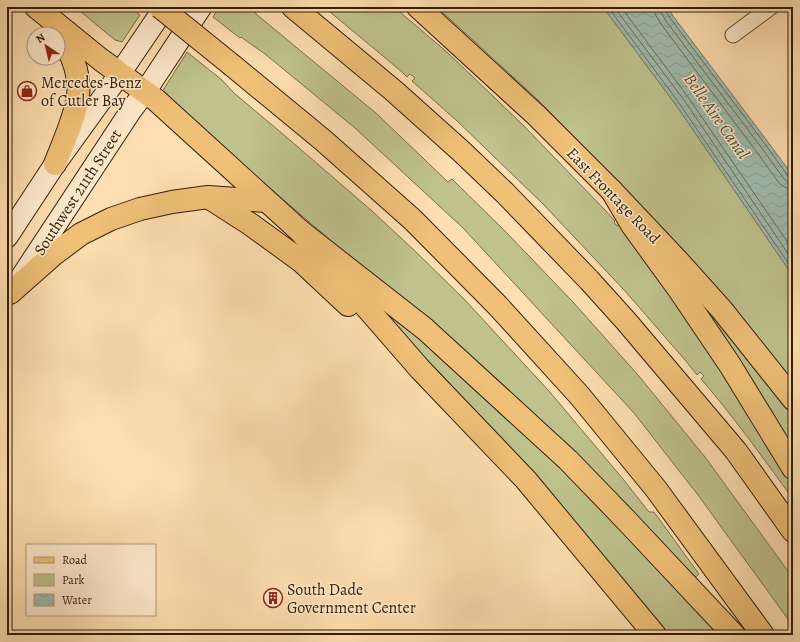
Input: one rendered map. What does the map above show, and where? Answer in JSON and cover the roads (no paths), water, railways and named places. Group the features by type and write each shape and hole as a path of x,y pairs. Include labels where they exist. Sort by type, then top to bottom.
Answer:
{"main road":[{"path":"160,7 324,141 413,220 498,306 579,395 656,489 763,635"},
{"name":"Southwest 211th Street","path":"7,236 55,164 165,7"},
{"name":"Southwest 211th Street","path":"9,296 201,7"},
{"path":"293,7 394,91 461,151 505,193 584,275 626,321 736,451 793,531"},
{"name":"East Frontage Road","path":"418,7 536,115 612,191 722,310 793,399"},
{"path":"40,10 100,59 156,100 300,231 424,329 568,460 734,635"},
{"path":"40,10 51,26"},
{"path":"55,164 75,109 78,94 75,64 66,46"},
{"path":"612,191 632,225 680,291 730,365 793,468"},
{"path":"9,296 53,255 80,234 111,219 140,209 172,202 208,197 266,201"},
{"path":"208,197 250,224 301,261 373,328 420,369"},
{"path":"300,231 420,369 526,480 656,635"}],"street":[{"path":"733,34 771,7"}],"water":[{"name":"Belle Aire Canal","path":"603,7 668,7 673,16 793,176 793,276 676,105"}],"place":[{"name":"Mercedes-Benz of Cutler Bay","path":"27,91"},
{"name":"South Dade Government Center","path":"273,598"}]}
